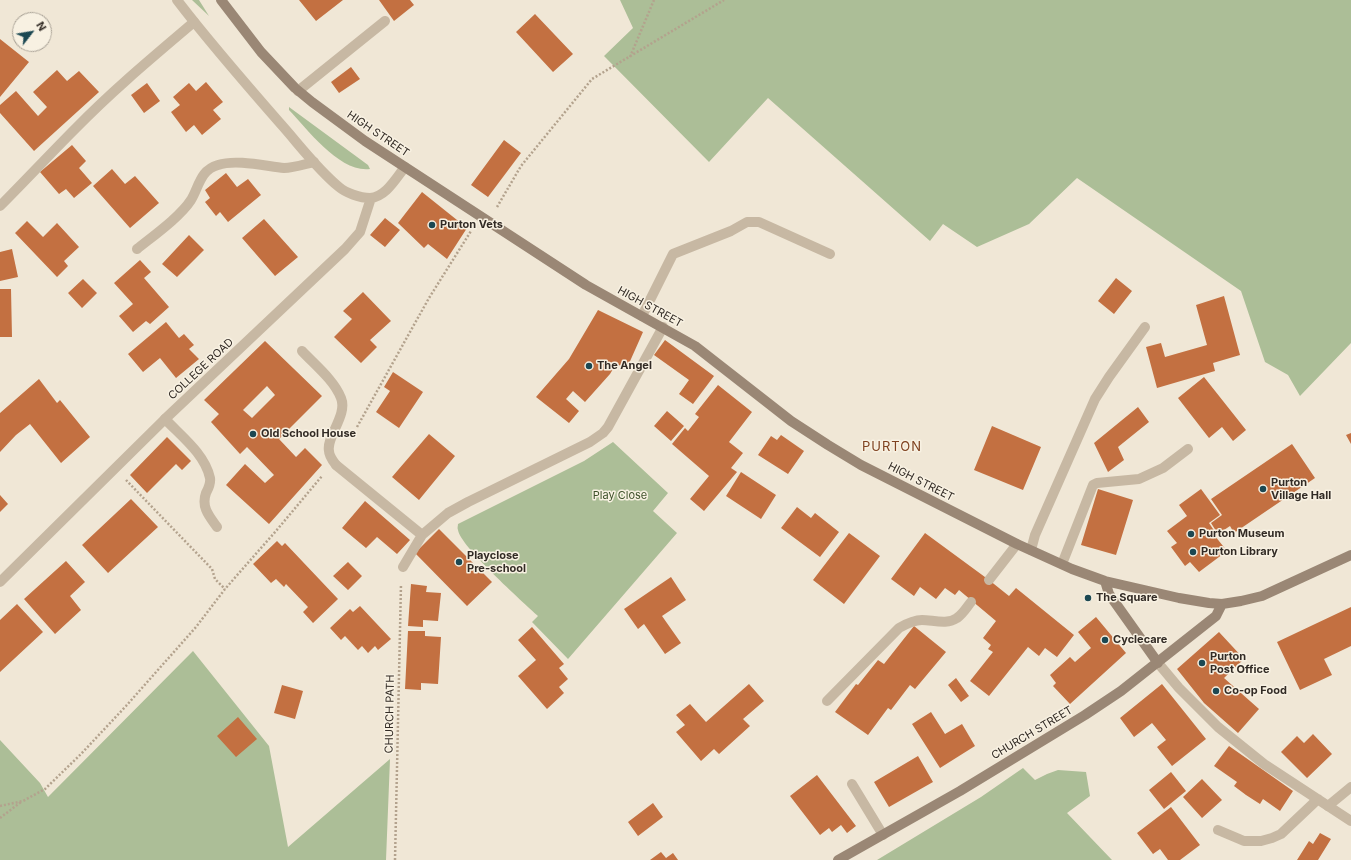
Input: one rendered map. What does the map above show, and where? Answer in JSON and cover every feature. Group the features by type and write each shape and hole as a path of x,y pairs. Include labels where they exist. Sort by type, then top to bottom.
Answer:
{"street":[{"path":"177,0 194,22 314,162 340,188 356,195 371,198 384,193 405,167"},
{"name":"HIGH STREET","path":"221,0 261,52 298,91 342,124 586,285 695,346 791,421 828,445 862,465 1017,544 1105,581 1179,598 1222,604 1241,602 1262,596 1351,555"},
{"path":"298,91 385,21"},
{"path":"0,206 43,164 77,127 126,81 194,22"},
{"path":"137,249 182,211 191,199 204,173 218,164 253,164 286,168 314,162"},
{"name":"COLLEGE ROAD","path":"0,582 165,419 345,249 360,232 371,198"},
{"path":"642,316 673,254 731,231 747,222 759,222 830,254"},
{"path":"403,567 422,535 448,513 590,442 603,433 618,410 663,327"},
{"path":"1030,550 1035,535 1095,399 1145,327"},
{"path":"302,351 331,382 342,400 342,412 328,451 336,465 422,535"},
{"path":"165,419 190,445 207,469 210,480 204,502 205,510 217,527"},
{"path":"1062,564 1093,485 1103,482 1139,479 1163,468 1188,449"},
{"path":"989,580 1017,544"},
{"path":"1105,581 1109,594 1158,663 1179,688 1218,727 1264,764 1351,821"},
{"path":"827,701 899,628 921,620 949,621 956,618 972,602"},
{"name":"CHURCH STREET","path":"838,860 960,791 1085,715 1121,691 1216,616 1222,604"},
{"path":"852,784 883,835"},
{"path":"1328,806 1351,787"},
{"path":"1218,830 1244,841 1261,841 1272,838 1281,834 1318,799"}],"path":[{"path":"630,58 654,0"},
{"path":"490,221 521,166 592,79 613,66 630,58 724,0"},
{"path":"355,431 429,298 464,243"},
{"path":"0,818 23,801 45,789 86,749 196,627 225,589 326,471 336,465"},
{"path":"115,468 212,569 215,579 225,589"},
{"name":"CHURCH PATH","path":"395,860 401,586 403,567"},
{"path":"0,806 23,801"}],"green space":[{"path":"192,0 199,0 209,16"},
{"path":"620,0 1351,0 1351,343 1300,396 1288,375 1265,362 1241,291 1077,178 1029,224 977,247 943,224 930,241 768,98 709,162 604,56 633,28"},
{"path":"289,107 368,165 370,169 359,168 347,164 336,157 315,139 289,110"},
{"name":"Play Close","path":"613,442 668,493 653,511 677,533 568,659 532,622 538,616 493,574 469,548 461,538 458,524 584,461"},
{"path":"193,651 269,746 288,847 390,759 386,860 0,860 0,740 40,783 48,797"},
{"path":"1023,768 1035,780 1058,770 1086,772 1090,796 1067,813 1112,860 877,860 981,797"}],"building":[{"path":"299,0 343,0 316,21"},
{"path":"379,0 410,0 414,5 394,21"},
{"path":"535,14 573,54 553,72 516,32"},
{"path":"0,39 12,49 12,52 16,52 29,62 0,97"},
{"path":"351,67 360,79 339,93 331,82"},
{"path":"57,70 67,81 79,71 99,92 34,151 0,113 0,105 16,91 38,116 47,107 33,92"},
{"path":"206,82 223,102 213,110 221,119 202,135 194,125 186,132 171,112 180,105 173,97 189,83 196,91"},
{"path":"147,83 160,101 144,113 131,95"},
{"path":"504,140 521,153 488,197 471,185"},
{"path":"72,145 86,161 79,168 92,183 74,198 66,189 59,194 40,172"},
{"path":"112,169 125,184 135,176 159,203 130,228 93,186"},
{"path":"226,173 237,187 248,179 261,195 228,222 220,212 216,216 205,202 210,198 205,190"},
{"name":"Purton Vets","path":"422,192 467,228 447,259 428,244 424,248 398,223"},
{"path":"385,218 400,230 385,247 370,235"},
{"path":"264,219 298,257 275,276 242,238"},
{"path":"27,221 43,237 57,223 79,247 64,261 68,266 57,277 15,233"},
{"path":"189,235 204,250 177,277 162,264"},
{"path":"12,249 18,277 0,281 0,252"},
{"path":"140,260 151,272 144,278 169,307 150,324 146,321 133,332 119,316 133,304 114,283"},
{"path":"1116,278 1132,291 1114,314 1098,301"},
{"path":"83,279 97,293 82,308 68,293"},
{"path":"0,289 11,289 12,337 0,337"},
{"path":"363,292 391,321 370,340 377,347 361,363 334,337 352,319 343,311"},
{"path":"1224,296 1240,355 1213,363 1215,371 1157,388 1146,347 1161,343 1165,357 1207,345 1196,305"},
{"name":"The Angel","path":"598,310 643,332 627,368 616,364 610,374 585,402 573,391 566,399 579,411 569,423 536,397 569,359"},
{"path":"166,322 179,338 184,334 194,345 189,349 199,359 176,378 160,358 143,372 128,354"},
{"path":"665,340 714,376 693,404 679,394 689,380 654,355"},
{"name":"Old School House","path":"265,341 322,396 279,439 296,457 305,448 322,465 269,524 226,485 245,464 265,483 274,475 247,447 240,454 211,422 219,414 204,400","holes":["267,386 275,395 252,418 243,410"]},
{"path":"393,372 423,392 399,428 376,412 390,391 384,387"},
{"path":"1204,377 1246,430 1233,441 1222,427 1209,438 1178,398"},
{"path":"39,379 57,403 60,400 90,437 61,463 30,424 16,435 0,452 0,413"},
{"path":"718,385 752,412 729,442 743,453 731,468 737,472 704,511 690,499 709,476 672,444 685,428 688,431 699,417 695,414"},
{"path":"1138,407 1149,422 1118,447 1124,460 1108,472 1094,443"},
{"path":"667,411 684,426 671,441 654,426"},
{"path":"992,426 1041,447 1023,490 974,470"},
{"path":"1351,433 1351,444 1346,435"},
{"path":"429,434 455,456 419,500 392,477"},
{"path":"781,435 804,451 788,474 758,455 771,436 777,440"},
{"path":"167,437 191,461 182,470 176,464 147,493 130,475"},
{"name":"Purton Village Hall","path":"1292,444 1315,478 1234,533 1230,526 1218,534 1211,523 1222,515 1211,499"},
{"path":"741,472 776,495 761,519 726,496"},
{"path":"1098,489 1133,500 1116,555 1081,545"},
{"path":"1201,489 1220,515 1209,523 1217,535 1215,536 1227,551 1199,572 1190,562 1185,566 1171,547 1177,543 1167,531 1187,516 1179,505"},
{"path":"0,495 8,504 0,512"},
{"path":"131,499 158,527 108,573 82,545"},
{"path":"365,501 410,540 397,554 377,537 366,548 342,528"},
{"path":"797,507 811,518 815,513 839,532 820,557 781,528"},
{"path":"439,529 492,582 467,606 415,553"},
{"path":"849,533 880,556 844,604 813,580"},
{"path":"925,533 1009,596 1016,588 1074,635 1057,657 1045,648 1039,656 1028,647 989,696 970,681 993,652 988,649 991,645 983,638 996,621 959,590 955,595 945,588 936,599 920,587 914,596 891,579"},
{"path":"277,541 282,546 285,543 338,599 313,623 303,612 308,607 286,584 284,587 276,579 271,583 253,564"},
{"path":"66,561 85,582 70,596 81,610 55,634 24,599"},
{"path":"348,562 362,576 348,590 333,576"},
{"path":"671,577 686,600 662,616 681,643 665,654 644,624 638,629 624,609"},
{"path":"411,584 427,586 426,592 441,593 438,621 423,620 423,627 408,626"},
{"path":"17,604 43,632 0,672 0,620"},
{"path":"360,606 391,639 378,650 375,646 368,653 362,646 358,650 345,636 341,640 330,628 350,609 353,612"},
{"path":"1351,607 1351,646 1324,659 1332,675 1300,690 1277,642"},
{"path":"1096,617 1126,653 1070,704 1053,686 1056,683 1050,675 1070,657 1075,662 1091,648 1078,632"},
{"path":"914,626 946,652 915,689 910,685 891,710 888,708 868,735 835,712 856,684 858,685 878,660 884,664"},
{"path":"532,627 564,664 559,668 568,679 559,687 564,693 547,709 518,676 536,660 518,640"},
{"path":"408,631 425,631 425,636 441,637 438,684 421,683 421,690 405,689"},
{"name":"Co-op Food","path":"1219,632 1244,659 1224,678 1259,709 1238,733 1204,703 1177,669"},
{"path":"956,678 969,696 961,702 948,685"},
{"path":"749,684 764,701 743,719 750,726 719,754 714,749 701,761 676,732 685,725 676,715 690,704 706,722"},
{"path":"1162,684 1206,739 1172,766 1157,747 1166,740 1152,723 1134,737 1120,718"},
{"path":"282,685 303,691 295,719 274,713"},
{"path":"931,712 945,734 962,724 975,746 940,768 912,724"},
{"path":"238,717 257,739 236,757 217,736"},
{"path":"1313,734 1332,754 1307,778 1281,752 1297,736 1304,743"},
{"path":"1229,746 1293,791 1280,811 1263,799 1260,804 1246,795 1234,786 1237,782 1214,766"},
{"path":"918,756 933,782 889,807 874,782"},
{"path":"1171,772 1186,791 1164,809 1149,790"},
{"path":"817,775 856,826 847,833 841,825 832,832 829,828 820,835 790,796"},
{"path":"1202,779 1222,800 1202,818 1183,797"},
{"path":"653,803 663,817 638,836 628,822"},
{"path":"1171,807 1200,845 1180,860 1168,860 1160,849 1153,854 1137,833"},
{"path":"1320,833 1331,839 1318,860 1297,860 1309,841 1313,844"},
{"path":"661,852 666,858 673,853 678,860 650,860"}],"place":[{"name":"Purton Vets","path":"432,225"},
{"name":"The Angel","path":"589,366"},
{"name":"Old School House","path":"253,434"},
{"name":"Purton Village Hall","path":"1263,489"},
{"name":"Purton Museum","path":"1191,534"},
{"name":"Purton Library","path":"1193,552"},
{"name":"Playclose Pre-school","path":"459,562"},
{"name":"The Square","path":"1088,598"},
{"name":"Cyclecare","path":"1105,640"},
{"name":"Purton Post Office","path":"1202,663"},
{"name":"Co-op Food","path":"1216,691"}],"district":[{"name":"PURTON","path":"892,447"}]}
